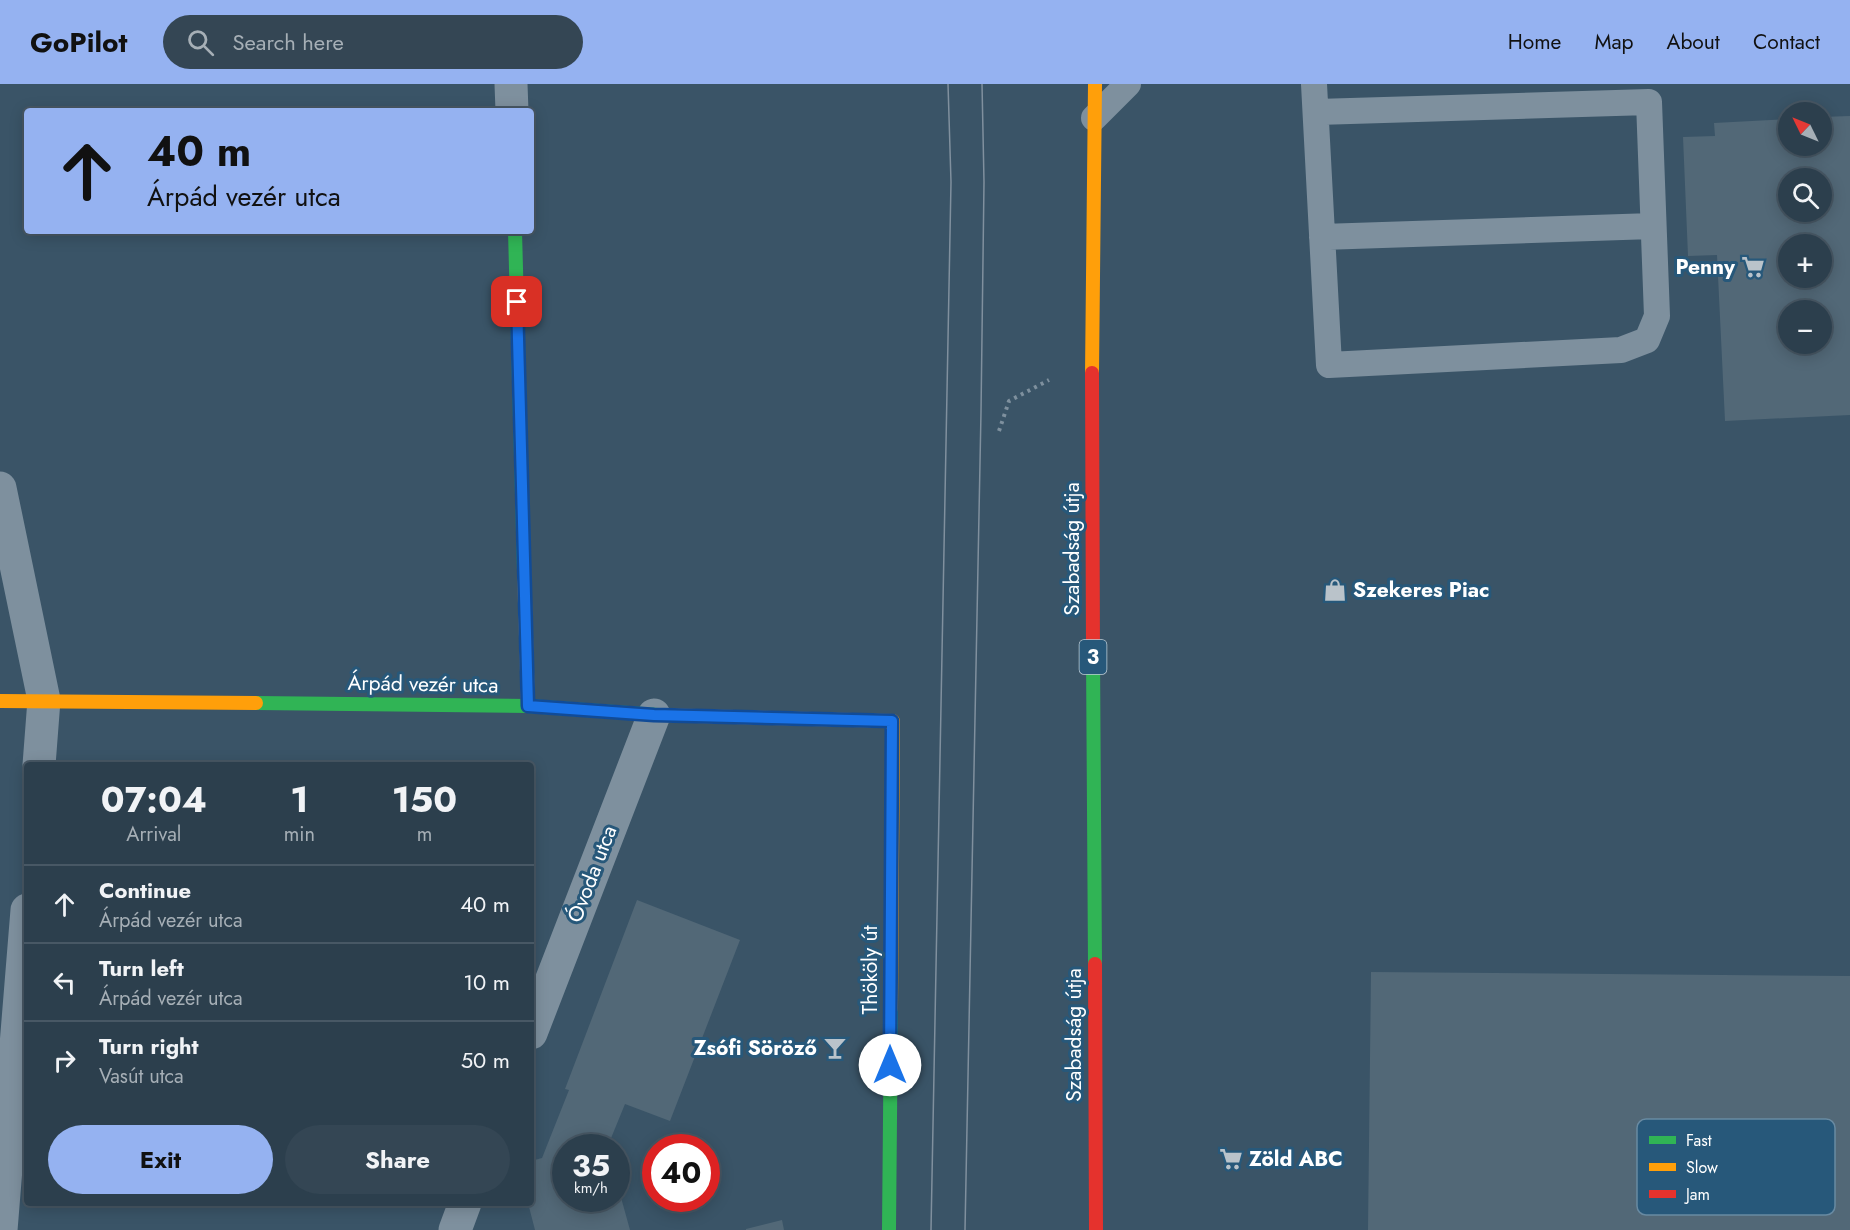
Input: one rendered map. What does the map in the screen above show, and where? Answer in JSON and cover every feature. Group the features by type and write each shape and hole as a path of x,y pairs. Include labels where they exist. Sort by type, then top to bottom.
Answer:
{"street":[{"path":"511,84 512,108"},
{"name":"Szabadság útja","path":"1095,84 1092,357 1096,1230"},
{"path":"515,234 528,706"},
{"path":"0,488 44,700 39,762"},
{"name":"Árpád vezér utca","path":"0,701 528,706 654,715 892,721 892,782"},
{"name":"Óvoda utca","path":"534,1025 654,715"},
{"name":"Thököly út","path":"889,1230 892,782"},
{"path":"1,1230 24,947"},
{"path":"455,1230 464,1206"}],"lane":[{"path":"1094,118 1128,84"},
{"path":"1314,84 1329,365 1621,350 1647,340 1657,316 1649,102 1317,112"},
{"path":"1322,237 1653,226"}],"path":[{"path":"999,431 1009,401 1092,357"}],"building":[{"name":"Penny","path":"1850,116 1850,415 1725,421 1717,255 1688,256 1683,137 1715,136 1714,123 1778,120 1778,156 1832,156 1832,117"},
{"path":"637,900 740,940 670,1121 625,1104 613,1134 552,1134 552,1212 625,1212 630,1230 535,1230 529,1206 534,1206 534,1160 542,1158 569,1090 565,1089"},
{"path":"1371,972 1850,976 1850,1230 1368,1230"},
{"path":"782,1220 784,1230 746,1230 746,1229"}],"tram line":[{"path":"931,1230 951,182 948,84"},
{"path":"965,1230 981,412 984,182 982,84"}],"traffic: fast":[{"path":"515,234 524,570"},
{"path":"1093,655 1095,964"},
{"path":"256,703 528,706 658,715"},
{"path":"889,1230 891,1008"}],"traffic: slow":[{"path":"1092,373 1095,84"},
{"path":"524,570 528,706"},
{"path":"0,701 256,703"},
{"path":"658,715 893,721 891,1008"}],"traffic: jam":[{"path":"1092,373 1093,655"},
{"path":"1095,964 1096,1230"}],"place":[{"name":"Penny","path":"1753,267"},
{"name":"Szekeres Piac","path":"1335,590"},
{"name":"Zsófi Söröző","path":"835,1048"},
{"name":"Zöld ABC","path":"1231,1159"}],"route":[{"path":"517,302 528,706 654,715 892,721 890,1065"}]}
